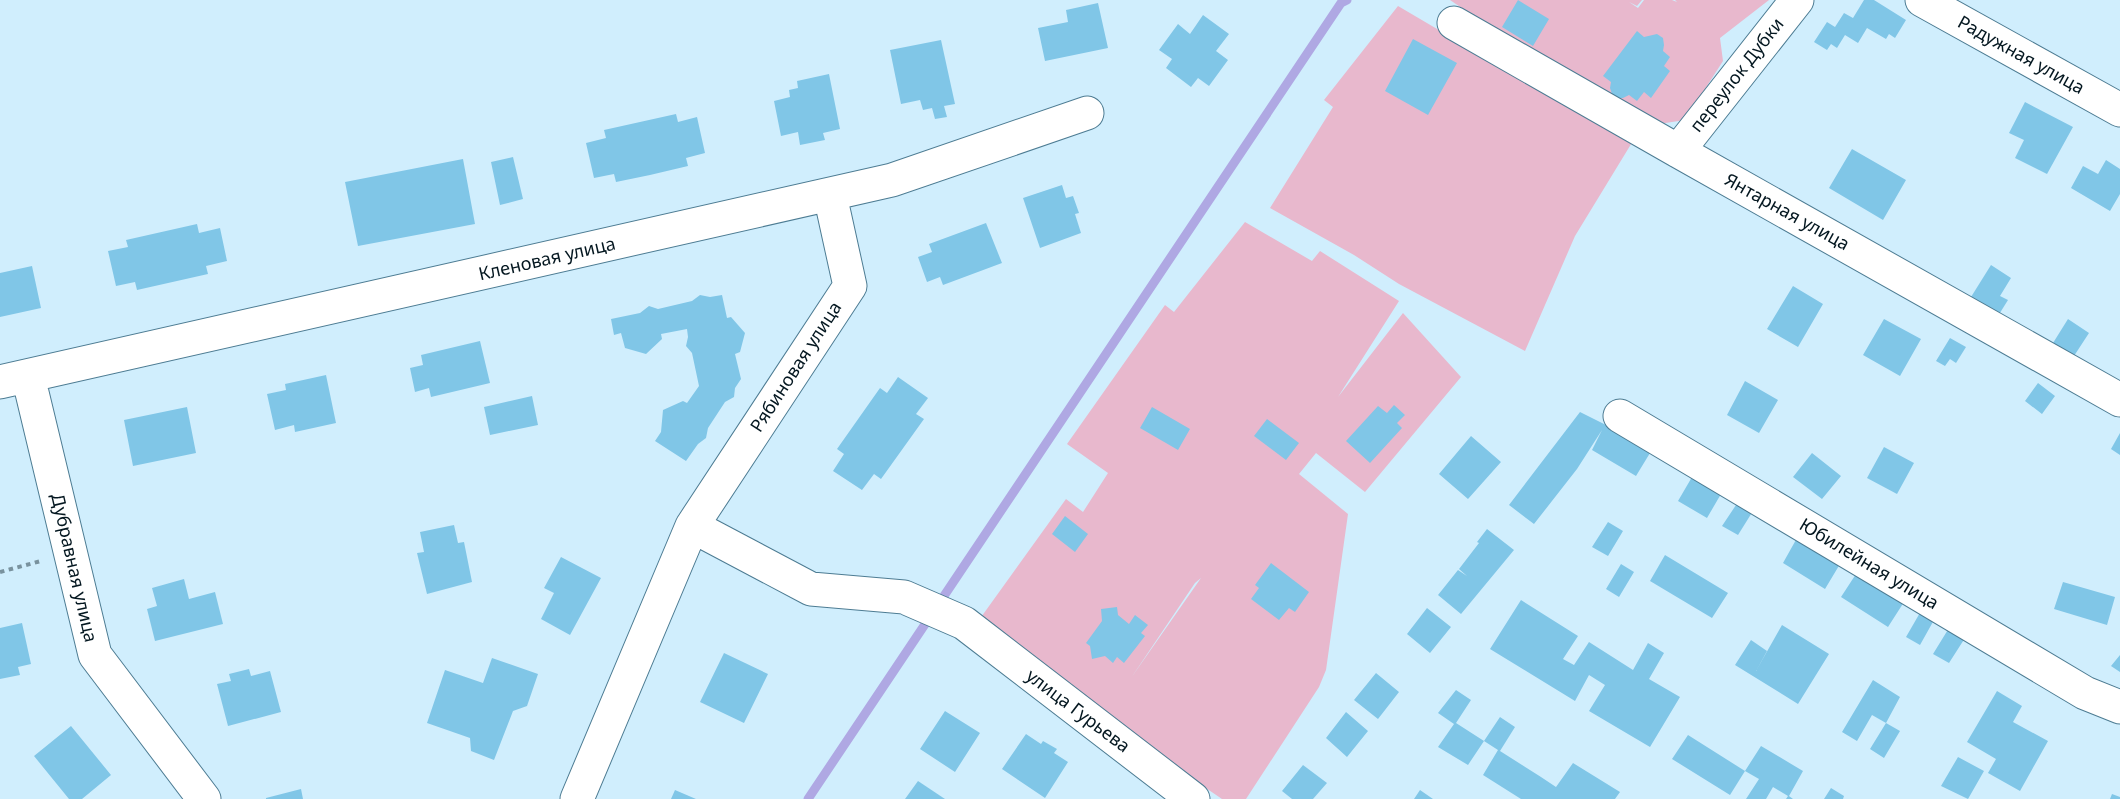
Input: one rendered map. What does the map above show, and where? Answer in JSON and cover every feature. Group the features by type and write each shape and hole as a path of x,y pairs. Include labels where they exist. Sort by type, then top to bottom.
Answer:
{"street":[{"name":"переулок Дубки","path":"1678,151 1797,0"},
{"name":"Радужная улица","path":"1922,0 2120,110"},
{"name":"Янтарная улица","path":"1454,23 2120,400"},
{"name":"Кленовая улица","path":"14,379 892,180 1087,113"},
{"name":"Рябиновая улица","path":"577,799 692,526 850,286 830,195"},
{"name":"Дубравная улица","path":"14,379 71,552 95,655 204,799"},
{"name":"Юбилейная улица","path":"1620,416 2085,693 2120,706"},
{"name":"улица Гурьева","path":"692,526 810,589 904,597 964,623 1193,799"}],"path":[{"path":"0,572 71,552"}],"shaded area":[{"path":"1450,0 1642,0 1637,6 1629,2 1638,8 1644,0 1677,2 1675,0 1769,0 1720,38 1723,61 1685,120 1659,124 1481,21"},
{"path":"1398,6 1483,56 1636,136 1575,236 1525,351 1399,284 1354,255 1270,208 1333,107 1324,100"},
{"path":"1245,222 1312,261 1320,251 1399,301 1338,397 1403,313 1461,377 1365,492 1316,453 1299,474 1348,514 1326,670 1319,687 1246,799 1222,799 1131,737 979,620 1066,499 1083,512 1108,473 1067,444 1165,305 1174,312","holes":["1201,578 1131,678 1195,583"]}],"building":[{"path":"1518,0 1549,19 1533,46 1502,27"},
{"path":"1864,0 1874,0 1906,20 1895,38 1889,34 1886,39 1867,28 1858,43 1845,35 1837,48 1831,44 1827,50 1814,42 1827,22 1835,27 1844,13 1853,18"},
{"path":"1098,3 1108,48 1045,61 1038,28 1068,22 1066,10"},
{"path":"1203,15 1229,34 1216,51 1228,60 1209,86 1198,78 1191,87 1166,68 1172,59 1159,50 1178,24 1190,34"},
{"path":"1637,31 1644,37 1657,34 1663,38 1663,51 1670,57 1664,66 1670,71 1651,98 1644,92 1637,101 1629,95 1617,98 1612,94 1611,82 1603,76"},
{"path":"1413,39 1457,63 1428,115 1385,91"},
{"path":"941,40 955,104 944,106 947,117 935,119 932,108 923,110 920,100 901,104 890,50"},
{"path":"829,74 840,129 823,133 825,140 800,145 798,132 781,136 774,101 790,97 789,90 798,88 797,81"},
{"path":"2025,102 2073,127 2047,174 2015,158 2024,140 2009,133"},
{"path":"676,114 678,122 697,117 705,153 686,158 688,166 650,175 616,182 614,174 594,178 586,143 606,138 604,130"},
{"path":"1852,149 1906,180 1883,220 1829,188"},
{"path":"513,157 523,199 500,205 491,162"},
{"path":"463,159 475,224 358,246 345,182"},
{"path":"2106,160 2120,169 2120,194 2110,211 2071,188 2083,166 2098,174"},
{"path":"1062,185 1066,198 1073,196 1079,213 1075,214 1081,233 1040,248 1023,198"},
{"path":"986,223 1002,263 943,285 940,277 927,282 918,257 932,252 929,244"},
{"path":"197,224 199,233 220,228 227,261 206,266 208,274 137,290 135,282 116,286 108,251 128,247 126,240"},
{"path":"1991,265 2011,278 2000,296 2008,300 1998,316 1993,310 1971,297"},
{"path":"32,266 41,308 0,317 0,273"},
{"path":"1793,286 1823,304 1798,347 1767,329"},
{"path":"700,295 710,297 722,295 727,318 731,317 745,333 740,352 735,354 741,379 735,388 734,397 725,402 708,428 706,438 698,444 686,461 655,441 661,432 663,410 683,401 687,403 699,386 692,353 686,346 687,329 661,334 662,339 646,354 625,348 621,333 614,335 611,319 640,313 649,306 658,309 692,301"},
{"path":"1884,319 1921,339 1900,376 1863,355"},
{"path":"2068,319 2089,333 2074,356 2053,343"},
{"path":"1950,338 1966,347 1956,363 1950,359 1945,366 1936,361"},
{"path":"480,341 490,383 431,397 429,388 415,392 410,368 423,365 421,355"},
{"path":"326,375 336,423 295,432 294,425 275,430 267,394 286,390 285,384"},
{"path":"898,377 928,398 916,414 924,419 881,479 874,474 862,490 833,471 844,454 837,449 880,388 887,393"},
{"path":"1745,381 1778,400 1759,433 1727,415"},
{"path":"2038,383 2055,396 2042,414 2025,401"},
{"path":"532,396 538,425 490,435 484,407"},
{"path":"1394,405 1405,415 1397,423 1402,428 1370,463 1346,441 1378,406 1387,413"},
{"path":"187,407 196,453 133,466 124,420"},
{"path":"1152,407 1190,429 1178,450 1140,428"},
{"path":"1580,412 1606,425 1650,453 1636,476 1592,450 1602,430 1577,469 1534,524 1509,505"},
{"path":"1267,419 1299,443 1286,460 1254,436"},
{"path":"2120,433 2120,455 2111,449"},
{"path":"1471,436 1501,462 1468,499 1439,474"},
{"path":"1884,447 1914,463 1897,494 1867,478"},
{"path":"1812,453 1841,476 1822,499 1793,477"},
{"path":"1692,477 1721,494 1707,518 1678,501"},
{"path":"1738,502 1753,511 1738,535 1722,526"},
{"path":"1065,516 1088,534 1075,552 1052,534"},
{"path":"1608,522 1623,531 1608,556 1592,547"},
{"path":"454,525 458,543 464,542 472,582 427,594 417,553 424,552 420,532"},
{"path":"1487,529 1514,550 1461,614 1438,595 1458,570 1467,576 1459,569"},
{"path":"1797,538 1840,564 1825,589 1783,563"},
{"path":"1665,555 1728,593 1712,618 1650,581"},
{"path":"561,557 601,578 570,635 541,619 554,593 544,588"},
{"path":"1271,563 1309,592 1295,612 1289,608 1279,620 1251,599 1259,588 1255,585"},
{"path":"1621,564 1634,572 1619,597 1606,589"},
{"path":"1856,574 1904,602 1888,627 1841,597"},
{"path":"184,579 189,599 215,592 223,624 155,641 147,609 157,606 152,588"},
{"path":"2063,582 2115,597 2107,625 2054,609"},
{"path":"1521,600 1578,636 1563,659 1574,665 1589,642 1633,670 1648,643 1664,653 1649,679 1680,697 1650,747 1589,711 1605,685 1589,675 1575,701 1490,649"},
{"path":"1117,607 1118,615 1129,624 1135,615 1148,625 1141,633 1145,636 1124,663 1117,657 1113,663 1105,656 1092,659 1090,646 1086,643 1102,621 1101,609"},
{"path":"1427,608 1451,627 1430,653 1407,634"},
{"path":"1921,611 1934,620 1920,645 1906,637"},
{"path":"22,623 31,664 18,667 20,675 0,679 0,628"},
{"path":"1782,625 1829,654 1798,704 1735,665 1751,640 1767,651 1756,671"},
{"path":"1949,628 1965,638 1949,663 1933,654"},
{"path":"724,653 768,674 744,723 700,702"},
{"path":"2120,655 2120,672 2111,666"},
{"path":"492,658 538,674 527,706 513,711 494,760 471,751 470,738 427,723 445,670 483,683"},
{"path":"249,669 251,676 270,671 281,712 228,726 217,684 231,681 229,674"},
{"path":"1376,673 1399,692 1378,719 1354,700"},
{"path":"1873,680 1900,697 1886,723 1872,715 1857,741 1842,732"},
{"path":"1456,690 1471,700 1456,723 1484,741 1468,765 1438,747 1454,724 1438,713"},
{"path":"1997,691 2022,706 2013,722 2048,741 2020,791 1988,773 1996,759 1967,742"},
{"path":"945,711 980,733 955,772 920,749"},
{"path":"1346,712 1368,731 1347,757 1326,738"},
{"path":"1500,717 1515,727 1500,751 1556,787 1573,763 1620,792 1615,799 1521,799 1483,775 1498,750 1484,741"},
{"path":"1886,723 1900,731 1884,758 1870,749"},
{"path":"71,726 111,775 82,799 69,799 34,756"},
{"path":"1026,734 1041,744 1043,741 1057,749 1054,753 1068,762 1045,798 1002,769"},
{"path":"1688,735 1745,771 1730,795 1672,759"},
{"path":"1761,746 1803,771 1789,796 1793,799 1786,799 1788,796 1773,787 1766,799 1746,799 1759,779 1745,771"},
{"path":"1958,757 1984,771 1968,799 1941,786"},
{"path":"1303,765 1327,783 1313,799 1292,799 1282,791"},
{"path":"918,781 945,799 905,799"},
{"path":"1831,788 1844,796 1843,799 1824,799"},
{"path":"301,789 303,799 266,799 266,798"},
{"path":"675,790 696,799 671,799"},
{"path":"1420,790 1433,799 1414,799"},
{"path":"2112,794 2120,797 2120,799 2110,799"}],"waterway":[{"path":"808,799 1341,3 1347,0"}]}
